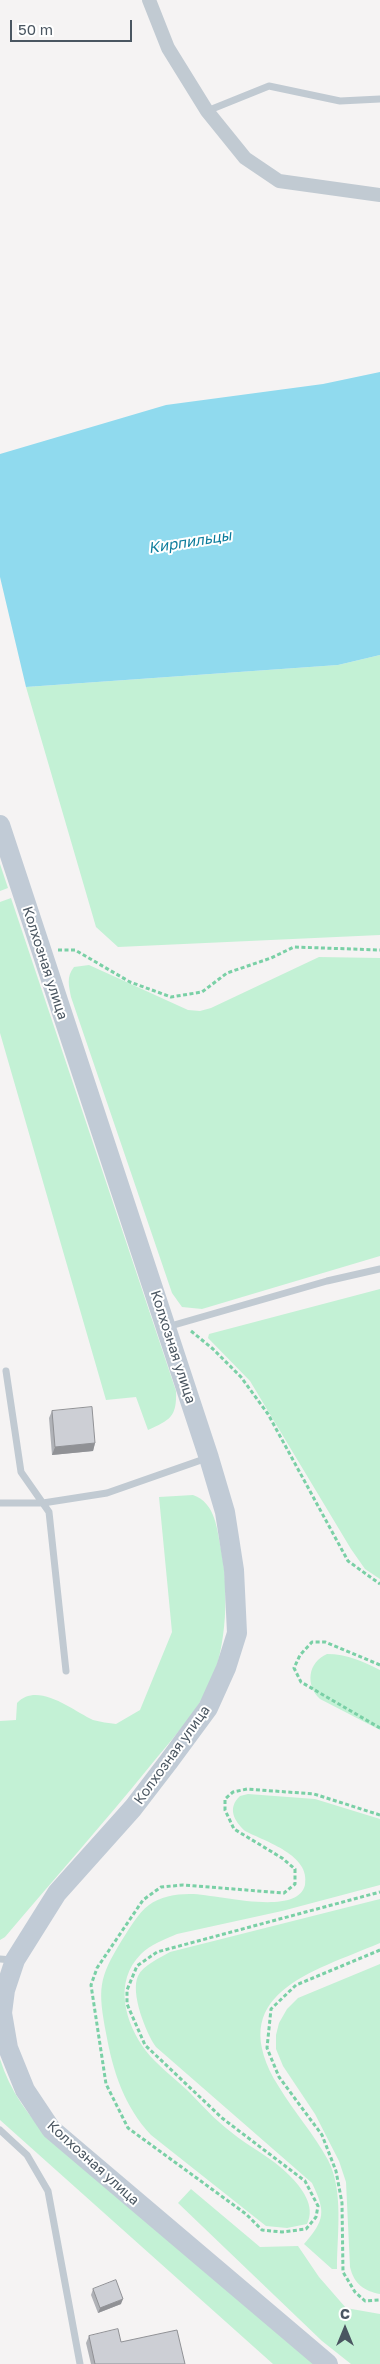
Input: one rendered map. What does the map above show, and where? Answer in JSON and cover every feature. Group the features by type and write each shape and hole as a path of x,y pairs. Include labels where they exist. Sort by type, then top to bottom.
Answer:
{"main road":[{"name":"Колхозная улица","path":"0,825 40,951 173,1325 225,1512 234,1570 236,1633 226,1668 208,1708 133,1808 57,1893 8,1960 2,2013 8,2048 24,2090 51,2129 328,2364"}],"street":[{"path":"149,0 168,48 207,111 245,158 279,181 380,195"}],"lane":[{"path":"207,111 269,86 340,101 380,99"},
{"path":"173,1325 327,1281 380,1269"},
{"path":"6,1371 22,1472 49,1512 66,1671"},
{"path":"0,1503 43,1503 107,1493 210,1458"},
{"path":"0,2130 27,2155 48,2191 80,2364"}],"path":[{"path":"40,951 75,950 130,982 171,997 202,992 227,973 271,958 294,947 380,950"},
{"path":"173,1325 214,1349 241,1377 268,1414 348,1561 380,1584"},
{"path":"380,1665 325,1642 312,1642 300,1655 294,1668 301,1682 380,1728"},
{"path":"380,1815 314,1794 247,1789 232,1792 225,1799 225,1810 234,1829 282,1858 294,1869 295,1884 284,1893 183,1885 161,1887 143,1900 97,1968 91,1985 106,2084 128,2128 246,2214 262,2230 282,2232 306,2229 316,2217 318,2206 305,2181 222,2118 145,2045 127,2004 128,1990 137,1966 157,1952 380,1892"},
{"path":"380,1950 296,1985 271,2009 267,2048 279,2077 322,2135 336,2171 342,2203 343,2272 355,2292 365,2301 380,2300"}],"green space":[{"path":"380,655 380,935 118,947 96,927 26,687 338,665"},
{"path":"0,864 8,888 0,891"},
{"path":"11,898 176,1391 175,1407 171,1416 148,1430 136,1397 106,1400 0,1033 0,902"},
{"path":"319,957 380,958 380,1256 202,1309 182,1307 172,1293 71,997 70,974 74,967 89,965 188,1010 200,1011 211,1008"},
{"path":"380,1289 380,1579 365,1569 351,1549 250,1381 208,1338 209,1334"},
{"path":"193,1495 207,1504 211,1511 224,1565 226,1599 223,1636 216,1669 210,1684 198,1706 175,1737 5,1937 0,1940 0,1721 16,1720 17,1703 25,1697 35,1695 45,1696 93,1720 107,1723 116,1724 140,1710 172,1632 159,1497"},
{"path":"327,1654 341,1655 380,1670 380,1730 320,1699 315,1693 311,1681 312,1668 316,1662"},
{"path":"248,1794 315,1799 380,1819 380,1885 282,1911 177,1934 163,1940 141,1954 132,1965 127,1977 125,2002 132,2028 150,2056 219,2122 283,2169 303,2191 310,2211 307,2224 287,2228 266,2226 151,2135 134,2112 121,2088 112,2061 103,2018 101,1995 104,1975 108,1965 134,1921 153,1902 168,1896 184,1894 253,1902 287,1900 299,1895 305,1885 305,1875 301,1865 285,1851 245,1831 235,1819 233,1810 236,1801 240,1796"},
{"path":"380,1899 380,1943 327,1965 303,1977 282,1991 268,2008 261,2029 264,2055 279,2087 322,2150 333,2172 338,2199 338,2227 337,2269 332,2269 304,2244 316,2228 321,2215 320,2201 312,2183 156,2047 140,2013 136,1983 140,1972 144,1968 170,1952"},
{"path":"380,1964 380,2294 360,2286 354,2278 350,2267 346,2182 339,2161 315,2114 283,2066 276,2049 276,2035 279,2023 287,2009 298,1998"},
{"path":"0,2059 9,2082 21,2103 52,2140 314,2364 273,2364 0,2120"},
{"path":"191,2189 260,2247 298,2246 319,2277 346,2308 380,2314 380,2364 351,2364 322,2341 178,2203"}],"water":[{"name":"Кирпильцы","path":"380,372 380,655 338,665 26,687 0,577 0,454 166,405 323,384"}],"building":[{"path":"92,1407 95,1443 55,1447 52,1411"},
{"path":"116,2280 123,2299 100,2308 93,2289"},
{"path":"118,2329 121,2342 177,2330 185,2364 95,2364 89,2336"}]}
